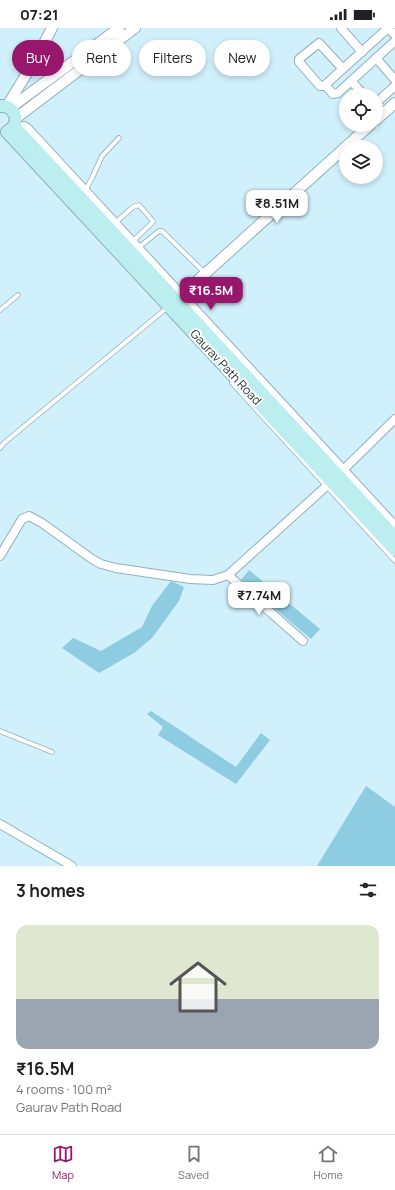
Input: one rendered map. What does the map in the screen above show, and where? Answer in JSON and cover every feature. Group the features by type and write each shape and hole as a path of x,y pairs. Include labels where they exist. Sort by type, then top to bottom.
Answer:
{"main road":[{"name":"Gaurav Path Road","path":"9,121 334,478 395,550"},
{"name":"Gaurav Path Road","path":"334,478 395,538"}],"street":[{"path":"9,121 38,55 52,28"},
{"path":"9,121 119,28"},
{"path":"9,121 135,28"},
{"path":"341,28 362,52"},
{"path":"325,86 388,28 395,35"},
{"path":"343,69 319,43 300,58 299,62 320,86 325,86 334,95 395,41"},
{"path":"376,58 395,80"},
{"path":"351,81 358,88"},
{"path":"383,97 395,86"},
{"path":"383,114 395,103"},
{"path":"9,121 27,129 135,245 173,302 362,132"},
{"path":"0,556 22,519 29,516 42,523 101,564 116,568 190,579 213,580 228,575 334,478 395,419"},
{"path":"334,478 395,527"},
{"path":"228,575 303,641"},
{"path":"0,824 72,866"}],"lane":[{"path":"9,121 9,140 11,145"},
{"path":"85,191 102,156 119,138"},
{"path":"115,223 133,207 138,205 153,222 135,245"},
{"path":"135,245 159,231 162,231 205,273"},
{"path":"117,258 173,302 186,333"},
{"path":"0,310 18,295"},
{"path":"0,448 4,443 173,302"},
{"path":"229,380 334,478 395,561"},
{"path":"0,731 52,752"}],"shaded area":[{"path":"249,570 320,629 311,639 241,580"},
{"path":"171,581 184,587 179,601 152,638 134,653 99,673 62,648 73,638 101,651 142,627 152,606"},
{"path":"151,711 236,767 261,733 270,740 236,784 158,735 163,727 147,714"},
{"path":"366,786 395,807 395,866 317,866"}]}
